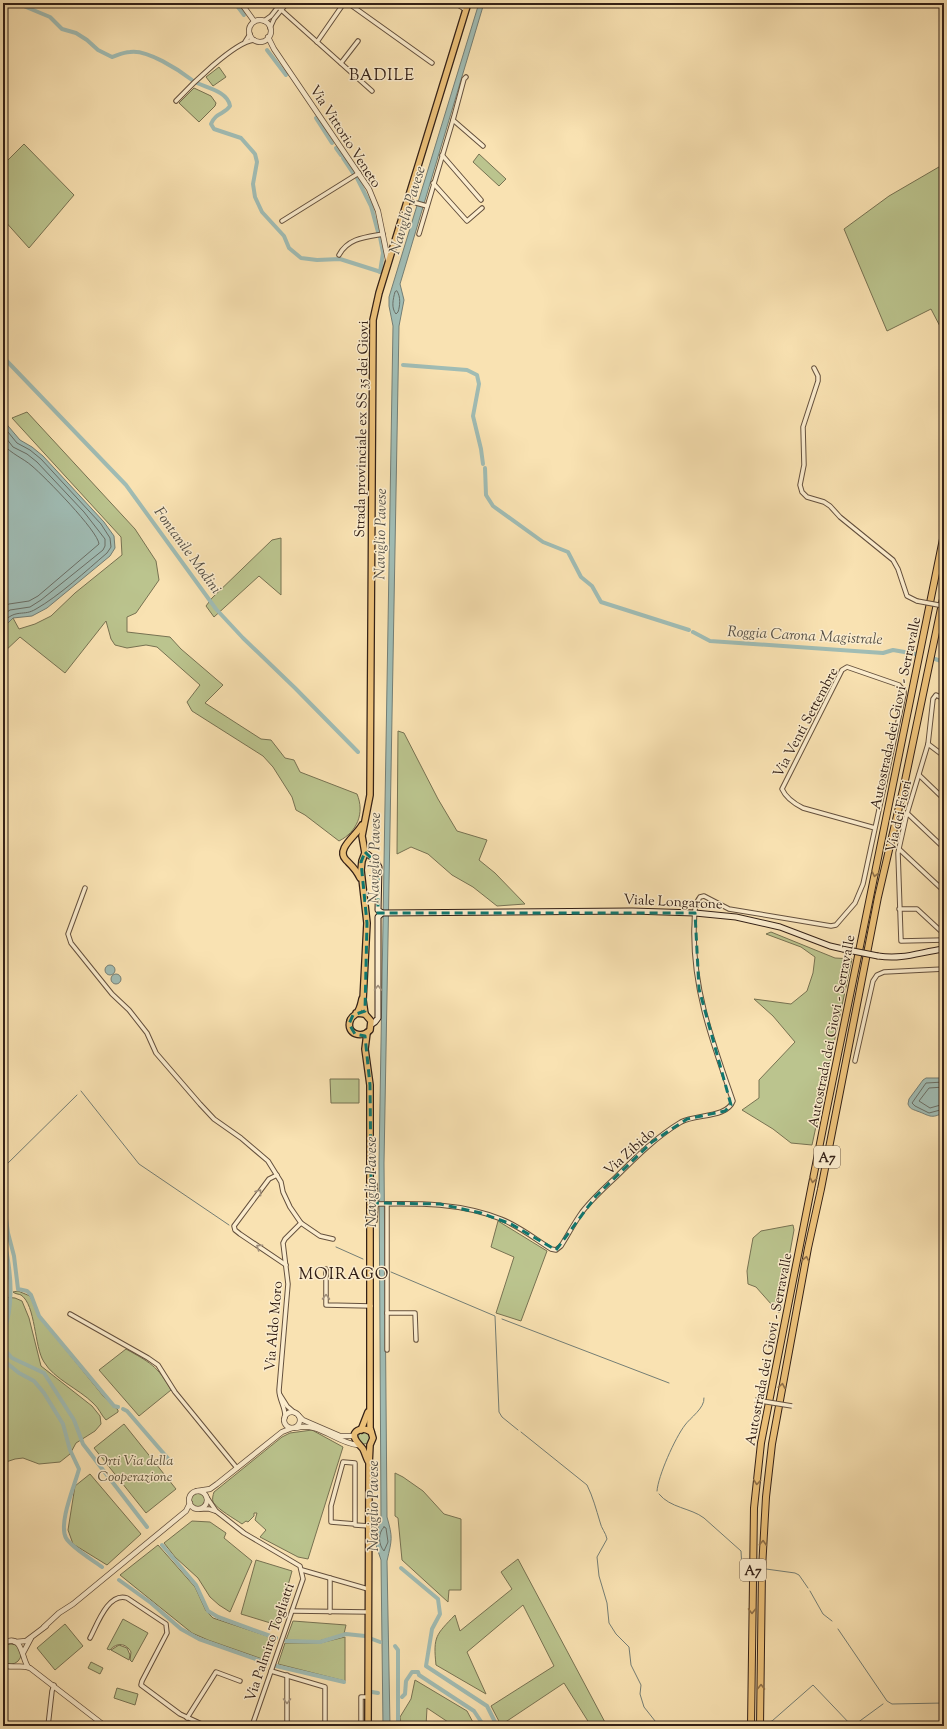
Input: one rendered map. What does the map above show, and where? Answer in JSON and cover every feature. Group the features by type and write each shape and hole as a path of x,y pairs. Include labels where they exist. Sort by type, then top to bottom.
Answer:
{"highway":[{"name":"Autostrada dei Giovi - Serravalle","path":"751,1726 754,1508 761,1443 944,534"},
{"name":"Autostrada dei Giovi - Serravalle","path":"760,1726 762,1569 766,1497 773,1437 808,1248 821,1189 878,897 904,790 944,594"}],"main road":[{"name":"Strada provinciale ex SS 35 dei Giovi","path":"365,1014 363,991 367,923 361,870 364,849 362,838 370,789 372,330 376,305 468,3"},
{"name":"Strada provinciale ex SS 35 dei Giovi","path":"347,844 358,832 365,820"},
{"path":"362,859 356,863 348,862 344,858 343,853 347,844 356,841 376,861 379,867 378,910 382,913 378,917 378,1018 372,1024 367,1033 365,1049 370,1085 370,1406 371,1432 373,1440 370,1445 369,1465 368,1726"},
{"name":"Strada provinciale ex SS 35 dei Giovi","path":"348,862 355,868 363,885"},
{"name":"Viale Longarone","path":"382,913 613,910 694,913 736,917 780,927 830,946 891,958 905,957 944,949"},
{"name":"Strada provinciale ex SS 35 dei Giovi","path":"358,1035 353,1032 349,1024 350,1018 356,1013 363,991"},
{"path":"356,1013 365,1014 370,1018 372,1024"},
{"path":"365,1049 358,1035 367,1033"},
{"path":"369,1465 365,1454 355,1442 355,1436 361,1430 366,1420 370,1406"},
{"path":"361,1430 371,1432"},
{"path":"359,1446 365,1447 370,1445"}],"street":[{"path":"241,3 254,22"},
{"path":"244,43 254,40 263,41 268,37 270,28 281,3"},
{"path":"254,40 250,34 250,27 254,22 264,21 287,3"},
{"path":"317,42 344,3"},
{"path":"348,3 432,63"},
{"path":"455,3 466,10"},
{"path":"279,9 372,90"},
{"path":"264,21 270,28"},
{"path":"176,101 200,76 244,43 250,34"},
{"name":"Via Vittorio Veneto","path":"268,37 274,49 359,173 374,201 384,234 389,263"},
{"name":"Via Vittorio Veneto","path":"263,41 274,49"},
{"path":"341,63 358,42"},
{"path":"418,234 464,79 466,77"},
{"path":"453,120 483,146"},
{"path":"442,155 481,200"},
{"path":"282,221 359,173"},
{"path":"433,183 468,221 482,208"},
{"path":"408,201 426,206"},
{"path":"339,255 343,248 350,242 384,234"},
{"path":"385,242 395,242"},
{"path":"814,368 818,376 818,381 803,427 804,465 800,485 802,492 807,497 824,502 830,506 840,517 889,556 898,568 907,596 917,601 944,606"},
{"name":"Via Venti Settembre","path":"847,667 899,685 904,691 875,828 803,808 794,803 782,789 842,670 847,667"},
{"name":"Via dei Fiori","path":"944,698 936,695 933,699 928,744 907,814 899,849 898,874 900,940 902,942 944,940"},
{"path":"928,744 944,756"},
{"path":"919,775 944,799"},
{"path":"907,814 944,848"},
{"path":"694,913 697,900 704,896 729,909 831,926 836,925 858,899 865,878 875,828"},
{"path":"899,849 944,891"},
{"path":"85,888 68,934 71,943 112,994 129,1010 147,1033 156,1052 200,1104 214,1119 241,1138 268,1161 281,1182 286,1201 301,1223 320,1236 333,1239"},
{"path":"899,909 918,909 944,934"},
{"name":"Via Zibido","path":"377,1204 440,1204 481,1213 511,1224 551,1249 556,1250 561,1246 581,1213 596,1196 652,1142 687,1119 714,1114 730,1107 733,1101 707,1025 699,989 695,962 694,913"},
{"path":"855,1061 875,976 884,972 944,969"},
{"path":"276,1175 269,1179 234,1226 235,1230 240,1234 286,1264"},
{"path":"371,1178 375,1184 377,1204 375,1221 371,1225"},
{"path":"387,1204 388,1350"},
{"name":"Via Aldo Moro","path":"285,1420 285,1412 280,1400 279,1390 289,1277 283,1243 301,1223"},
{"path":"326,1269 326,1306 371,1306"},
{"path":"387,1313 415,1313 416,1340"},
{"path":"70,1314 158,1365 175,1392 237,1468"},
{"name":"Via Aldo Moro","path":"279,1390 287,1406 303,1420 338,1436 355,1436"},
{"path":"755,1400 792,1406"},
{"path":"280,1433 288,1414 297,1415 300,1423 294,1428"},
{"path":"285,1420 287,1426 294,1428"},
{"path":"3,1643 23,1642 32,1637 61,1615 186,1511 190,1503 190,1496 197,1491 210,1489 286,1429 311,1426 344,1442 359,1446"},
{"path":"355,1524 354,1463 343,1462 331,1506 331,1522 369,1526"},
{"path":"186,1511 204,1507 207,1499 217,1484"},
{"path":"197,1491 202,1492 216,1511 250,1538 291,1559 301,1568 368,1589"},
{"path":"190,1503 193,1507 198,1509 209,1509 216,1511"},
{"name":"Via Palmiro Togliatti","path":"252,1726 303,1579 301,1568"},
{"path":"330,1578 330,1612"},
{"path":"90,1638 108,1604 122,1597 127,1598 166,1624 167,1633 141,1685 180,1714 206,1726"},
{"path":"292,1612 369,1612"},
{"path":"3,1637 21,1647 28,1667 105,1726"},
{"path":"15,1666 21,1661 25,1648 32,1637"},
{"path":"4,1666 28,1667"},
{"path":"271,1671 325,1686 325,1726"},
{"path":"187,1718 216,1672 240,1681"},
{"path":"287,1726 288,1675"},
{"path":"48,1726 52,1691 54,1686"},
{"path":"361,1726 360,1697 368,1696"}],"highlighted area":[{"path":"365,852 378,865 378,913 695,913 699,989 731,1105 725,1111 687,1119 652,1142 596,1196 556,1250 511,1224 481,1213 440,1204 376,1203 375,1184 371,1178 370,1085 365,1036 355,1034 349,1024 353,1015 365,1011 367,923 361,862"}],"green space":[{"path":"219,67 226,77 213,86 206,77"},
{"path":"194,88 211,96 216,103 215,106 199,122 179,103"},
{"path":"24,144 74,195 29,248 3,219 3,165"},
{"path":"479,154 506,179 499,186 473,162"},
{"path":"944,164 944,334 931,309 887,331 844,229 889,196"},
{"path":"27,412 135,529 156,561 159,580 136,613 127,617 127,632 170,637 181,649 223,685 205,703 261,739 271,740 285,758 294,760 300,772 357,794 360,815 351,833 339,841 305,815 296,810 292,797 273,767 263,756 192,711 187,702 200,685 157,647 146,645 127,648 115,645 111,639 106,621 65,673 20,637 3,653 3,628 13,618 19,629 35,624 51,616 75,593 122,555 121,537 12,418"},
{"path":"281,538 281,595 259,576 214,617 206,606 212,598 272,540"},
{"path":"398,731 404,733 438,799 457,831 487,840 479,860 495,873 525,904 497,906 473,887 452,875 428,854 411,847 397,854"},
{"path":"771,932 835,958 852,959 812,1145 791,1143 773,1129 742,1110 759,1098 759,1080 795,1042 773,1016 754,999 791,1004 807,991 813,973 815,957 801,947 766,934"},
{"path":"330,1079 359,1079 359,1103 331,1103"},
{"path":"498,1221 547,1251 521,1321 496,1313 514,1257 491,1247"},
{"path":"793,1225 794,1230 779,1313 756,1287 748,1284 747,1271 753,1238 761,1231"},
{"path":"18,1291 30,1296 39,1316 45,1324 104,1397 118,1410 118,1412 106,1420 93,1403 60,1379 48,1368 38,1347 30,1308 26,1300 21,1295 13,1292"},
{"path":"3,1297 15,1298 22,1301 29,1318 41,1366 92,1406 100,1416 101,1424 95,1431 76,1443 70,1454 60,1462 39,1464 23,1458 6,1462 3,1465"},
{"path":"126,1349 152,1365 162,1375 171,1390 139,1416 99,1370"},
{"name":"Orti Via della Cooperazione","path":"124,1424 176,1489 146,1513 94,1448"},
{"path":"312,1430 343,1447 308,1559 298,1557 260,1537 266,1530 255,1520 257,1513 254,1513 254,1516 248,1522 246,1521 242,1524 218,1508 213,1502 213,1498 214,1492 282,1437 290,1433"},
{"path":"366,1432 369,1433 369,1443 362,1444 359,1443 358,1436 359,1433"},
{"path":"395,1473 423,1491 444,1514 461,1519 461,1590 449,1590 448,1602 402,1560 398,1518 395,1516"},
{"path":"90,1474 141,1534 107,1565 73,1544 68,1530 75,1486"},
{"path":"195,1493 201,1493 205,1497 205,1503 201,1507 195,1507 191,1503 191,1497"},
{"path":"192,1521 210,1522 226,1533 224,1538 252,1561 230,1612 210,1597 198,1578 175,1557 164,1543"},
{"path":"158,1545 195,1587 206,1611 213,1618 276,1639 268,1661 192,1633 120,1575"},
{"path":"518,1559 607,1726 591,1726 564,1683 501,1725 491,1706 554,1666 523,1605 467,1652 486,1694 436,1665 435,1648 437,1637 440,1632 455,1615 460,1631 512,1589 501,1572"},
{"path":"256,1560 292,1571 277,1625 241,1614"},
{"path":"123,1619 148,1633 132,1662 130,1660 131,1652 124,1645 118,1645 110,1650 107,1649"},
{"path":"293,1621 346,1625 344,1634 319,1641 286,1640"},
{"path":"65,1624 83,1646 55,1670 37,1648"},
{"path":"345,1637 345,1681 278,1664 285,1643 320,1643"},
{"path":"11,1644 18,1647 21,1654 18,1661 11,1664 4,1661 1,1654 4,1647"},
{"path":"119,1645 127,1648 130,1655 129,1660 111,1650"},
{"path":"91,1662 103,1668 100,1674 88,1668"},
{"path":"415,1680 467,1711 475,1726 454,1726 427,1708 426,1726 401,1726 400,1717 411,1699"},
{"path":"117,1688 138,1694 135,1705 114,1698"}],"water":[{"path":"479,3 484,3 400,284 404,300 399,326 384,1163 387,1517 391,1539 387,1561 390,1726 383,1726 381,1560 376,1545 376,1537 381,1517 379,1163 393,326 389,306 389,297"},
{"path":"3,420 20,440 43,456 104,522 114,536 115,548 110,556 47,608 32,616 13,618 3,628"},
{"path":"108,965 112,965 114,966 114,974 108,975 105,972 105,968"},
{"path":"114,974 118,974 120,975 120,983 114,984 111,981 111,977"},
{"path":"926,1078 944,1078 944,1112 936,1116 930,1116 914,1110 910,1108 908,1104 909,1099"}],"waterway":[{"name":"Roggia Carona Magistrale","path":"22,3 26,7 50,17 62,29 76,33 98,50 112,57 128,52 145,54 162,61 192,80"},
{"path":"235,3 244,15"},
{"path":"267,50 286,75"},
{"name":"Roggia Carona Magistrale","path":"197,83 217,91 226,97 230,106 228,109 215,117 211,124 214,129 241,138 255,154 257,162 253,184 255,197 262,212 284,236 289,248 301,258 317,260 340,259 381,272"},
{"path":"316,118 332,143"},
{"path":"336,148 341,155"},
{"path":"343,158 353,173"},
{"path":"357,178 371,206 378,232"},
{"name":"Naviglio Pavese","path":"380,237 383,253 380,272"},
{"name":"Fontanile Modini","path":"3,357 126,485 216,609 243,638 358,752"},
{"name":"Roggia Carona Magistrale","path":"403,365 467,370 477,375 479,384 473,416 483,464"},
{"name":"Roggia Carona Magistrale","path":"485,468 486,495 493,506 543,542 568,552 581,577 592,586 601,602 689,630"},
{"name":"Roggia Carona Magistrale","path":"693,632 710,641 883,653 893,650 916,654"},
{"name":"Roggia Carona Magistrale","path":"935,659 944,662"},
{"path":"81,1091 139,1164 229,1225"},
{"path":"3,1168 77,1095"},
{"path":"3,1197 8,1233 14,1256 18,1289 27,1291 31,1295 39,1316 114,1406 118,1407"},
{"path":"3,1236 10,1273 9,1311 3,1334"},
{"path":"336,1247 363,1259"},
{"path":"391,1272 495,1316 499,1412 502,1417 518,1430"},
{"path":"502,1319 669,1383"},
{"path":"3,1348 12,1358 44,1373 74,1420 83,1444 147,1527"},
{"path":"3,1360 19,1373 34,1381 44,1393 63,1424 70,1450 79,1469 68,1504 64,1531 69,1542 102,1567"},
{"path":"657,1491 660,1476 672,1448 685,1425 697,1413 704,1402 704,1398"},
{"path":"123,1409 127,1411 171,1462"},
{"path":"521,1432 587,1485 607,1539 597,1557 599,1576 607,1603 609,1623 616,1634 629,1647 631,1665 641,1685 640,1694 644,1707 659,1726"},
{"path":"659,1494 669,1502 704,1518 741,1551 742,1569 748,1569"},
{"path":"162,1545 196,1585 208,1611 218,1617 276,1638"},
{"path":"401,1568 438,1599 440,1614 432,1629 426,1666 487,1706 497,1726"},
{"path":"766,1569 795,1573 799,1575 808,1588"},
{"path":"119,1580 151,1603 181,1629 199,1639 267,1663"},
{"path":"810,1591 823,1614 832,1621"},
{"path":"838,1629 887,1701 892,1704 944,1703"},
{"path":"286,1641 320,1642 346,1634 365,1636"},
{"path":"372,1639 380,1642"},
{"path":"395,1646 398,1650 398,1726"},
{"path":"276,1666 344,1682"},
{"path":"402,1697 405,1694 406,1681 412,1672 418,1672 419,1675 474,1711 484,1726"},
{"path":"765,1723 772,1721 813,1685 852,1726"},
{"path":"372,1692 378,1693"},
{"path":"853,1726 883,1704"},
{"path":"739,1726 745,1723"}],"district":[{"name":"BADILE","path":"382,74"},
{"name":"MOIRAGO","path":"344,1273"}]}
